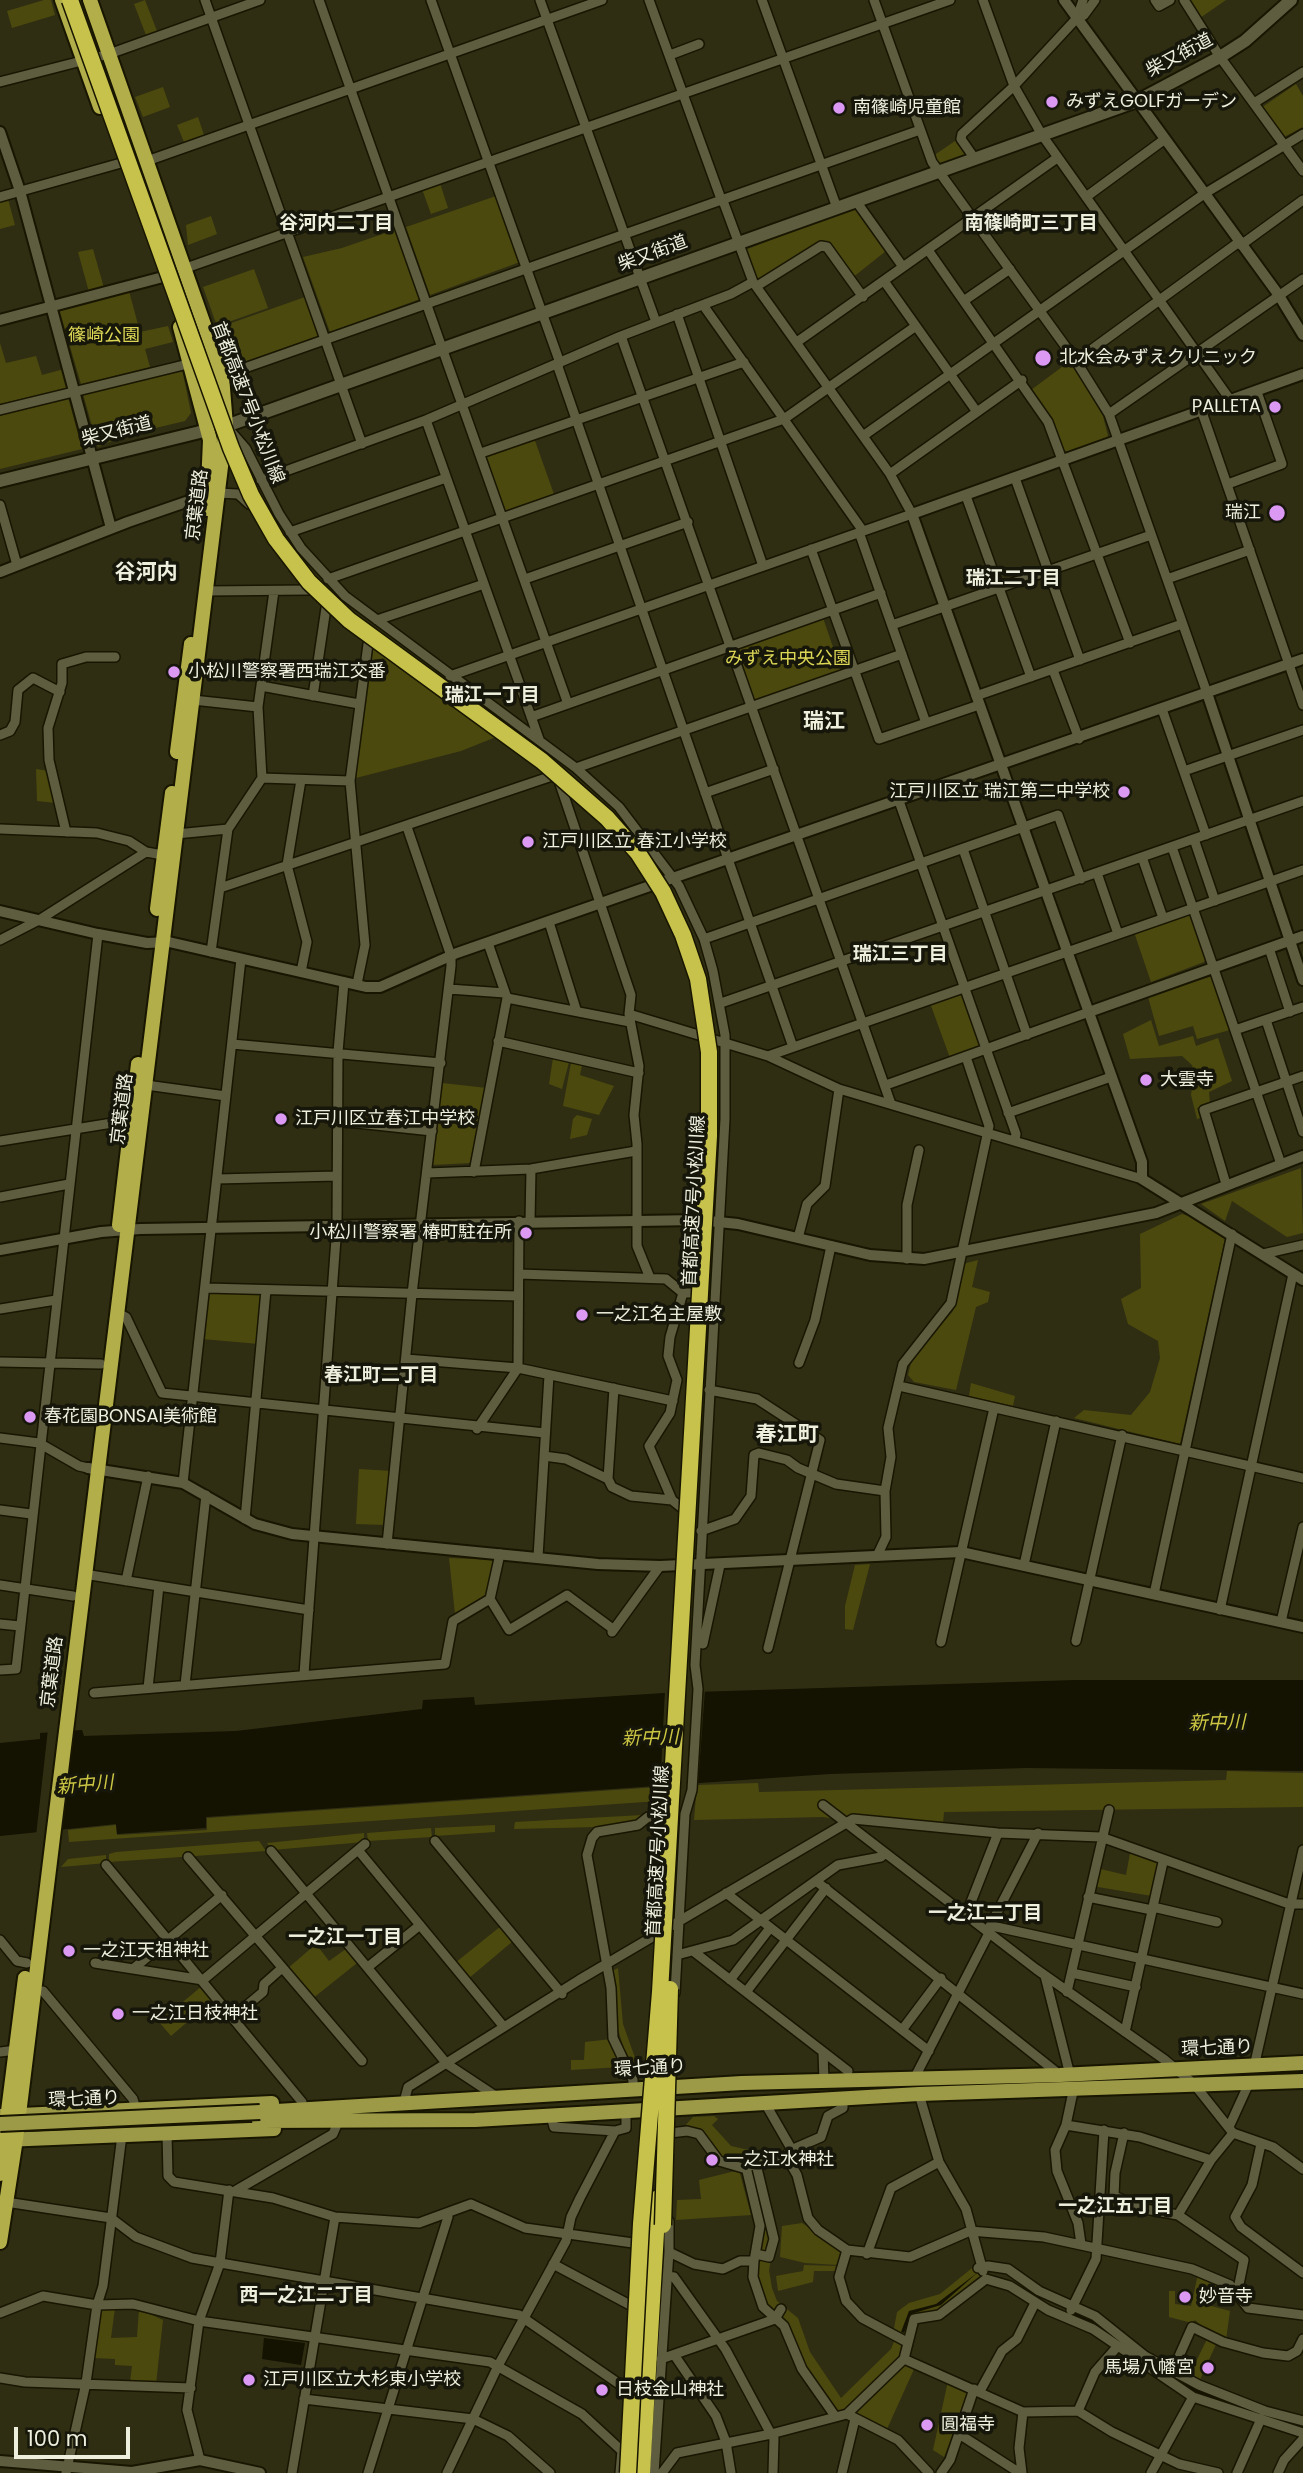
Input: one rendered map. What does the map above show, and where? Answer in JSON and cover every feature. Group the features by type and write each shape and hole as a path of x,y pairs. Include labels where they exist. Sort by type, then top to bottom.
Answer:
{"highway":[{"name":"京葉道路","path":"62,0 163,277 191,363 208,430 214,493 207,592 176,834 131,1120 117,1313 73,1596 63,1714"},
{"path":"70,0 127,143"},
{"path":"80,0 127,143"},
{"name":"京葉道路","path":"7,2117 84,1574 102,1364 146,1085 163,855 214,493 226,426 222,376 90,0"},
{"name":"首都高速7号小松川線","path":"127,143 231,448 251,495 276,539 309,582 349,620 542,761 607,818 638,853 663,892 683,935 700,990 709,1052 709,1136 660,1992 622,2472"},
{"name":"首都高速7号小松川線","path":"127,143 244,456 283,533 316,576 355,614 548,754 613,810 645,848 671,888 691,930 709,988 718,1051 718,1138 670,1992 663,2225 645,2473"},
{"name":"京葉道路","path":"0,2174 27,1963 45,1856"},
{"path":"622,2472 652,2224 670,2137"},
{"name":"京葉道路","path":"0,2242 6,2202 5,2138"},
{"path":"643,2140 652,2224 645,2473"}],"main road":[{"name":"柴又街道","path":"0,481 226,426 1137,101 1245,41 1292,0"},
{"name":"環七通り","path":"5,2138 259,2116 361,2104 671,2087 914,2079 1068,2079 1194,2084 1252,2075 1303,2063"},
{"name":"環七通り","path":"7,2117 259,2116 376,2122 551,2116 843,2099 1178,2070 1303,2081"},
{"path":"7,2117 302,2102 361,2104"},
{"path":"5,2138 336,2126 376,2122"}],"street":[{"path":"205,0 362,444"},
{"path":"0,82 109,54 260,0"},
{"path":"319,0 464,403 568,704"},
{"path":"430,0 526,269 793,1047"},
{"path":"540,0 656,322"},
{"path":"147,161 602,0"},
{"path":"649,0 755,284 890,474 912,514 1142,1162 1142,1179"},
{"path":"762,0 837,208"},
{"path":"874,0 932,162 1076,361 1109,414 1207,693 1303,980"},
{"path":"186,268 950,0"},
{"path":"983,0 1014,86 1042,135 1231,401"},
{"path":"1064,0 1278,294 1302,331"},
{"path":"1077,18 1083,0"},
{"path":"975,159 961,139 962,134 1014,86 1077,18 1084,15 1095,0"},
{"path":"1155,0 1159,6 1170,0"},
{"path":"1184,0 1220,57 1303,171"},
{"path":"670,55 699,44"},
{"path":"1254,103 1303,72"},
{"path":"222,376 920,130"},
{"path":"0,132 20,191 111,528"},
{"path":"863,436 1204,194 1303,134"},
{"path":"1086,197 1165,139"},
{"path":"797,342 1057,158"},
{"path":"0,197 121,163"},
{"path":"1076,361 1303,200"},
{"path":"856,201 903,267"},
{"path":"261,480 426,421 621,336 755,284 821,246 827,247 863,297"},
{"path":"928,250 1022,380 1048,422 1130,643"},
{"path":"965,300 1010,269"},
{"path":"0,320 163,277"},
{"path":"1109,414 1303,279"},
{"path":"884,281 977,412"},
{"path":"703,305 861,531 926,723"},
{"path":"677,314 763,566"},
{"path":"328,579 784,419 915,326"},
{"path":"621,336 645,397 843,960 891,1104"},
{"path":"481,453 744,362"},
{"path":"0,410 191,363"},
{"path":"450,676 1119,442 1303,374"},
{"path":"890,474 1022,380"},
{"path":"1228,484 1282,464 1257,392"},
{"path":"1202,412 1303,705"},
{"path":"426,421 539,740"},
{"path":"226,426 246,449 290,532 328,579 450,676 576,768 619,807 675,878 704,939 721,1003 725,1043 719,1222 699,1566 695,1665 698,1689 692,1790 685,1814 677,1955 671,2087 668,2276 654,2473"},
{"path":"290,532 446,478"},
{"path":"1015,478 1080,660"},
{"path":"0,572 111,528 214,493 244,496 272,544 308,590 326,608 368,644 556,779 621,841 653,886 690,970 702,1036 704,1109 699,1220 659,1933 640,2089 646,2109 633,2243 622,2472"},
{"path":"966,496 1031,677"},
{"path":"0,505 17,565"},
{"path":"525,579 688,522"},
{"path":"892,625 1151,535"},
{"path":"811,549 879,739 926,723 1031,677 1182,624"},
{"path":"1167,579 1250,550"},
{"path":"377,620 484,584"},
{"path":"207,592 308,590"},
{"path":"211,952 228,829 262,778 258,707 274,591"},
{"path":"531,717 881,593"},
{"path":"313,696 326,608"},
{"path":"357,985 365,945 350,781 368,644"},
{"path":"576,768 902,654"},
{"path":"66,832 49,760 48,731 60,692 62,664 86,657 115,657"},
{"path":"0,911 98,934 211,952 357,985 380,986 451,956 1303,659"},
{"path":"1053,670 1079,738"},
{"path":"0,735 10,731 15,722 18,690 33,678 60,692"},
{"path":"261,686 359,704"},
{"path":"193,700 258,707"},
{"path":"1163,709 1206,835"},
{"path":"1184,771 1303,730"},
{"path":"705,793 774,769"},
{"path":"262,778 350,781"},
{"path":"220,888 556,779"},
{"path":"556,779 631,995 630,1018 639,1073 634,1115 637,1245 648,1274"},
{"path":"301,780 287,865 307,942 301,972"},
{"path":"899,801 1008,1113 1014,1140"},
{"path":"721,1003 1303,801"},
{"path":"704,939 1058,815 1081,879"},
{"path":"387,1544 412,1294 441,1063 451,956 407,827"},
{"path":"0,829 115,837 146,852 163,855"},
{"path":"176,834 228,829"},
{"path":"1194,839 1215,901"},
{"path":"1172,847 1281,1164"},
{"path":"963,849 1027,1035"},
{"path":"0,940 39,920 146,852"},
{"path":"1142,857 1163,919"},
{"path":"768,1056 1303,870"},
{"path":"1097,873 1118,934"},
{"path":"549,922 576,1009"},
{"path":"0,1670 16,1669 38,1443 98,934"},
{"path":"886,1085 1303,936"},
{"path":"474,1172 506,995 488,943"},
{"path":"1269,948 1290,1012"},
{"path":"183,1483 241,959"},
{"path":"304,1674 337,1225 338,1052 344,982"},
{"path":"449,989 506,995 630,1018 702,1036 768,1056 839,1089 1142,1179 1303,1280"},
{"path":"1235,1030 1303,1007"},
{"path":"1266,1020 1303,1132"},
{"path":"498,1041 639,1073"},
{"path":"232,1044 441,1063"},
{"path":"877,1556 885,1540 885,1492 891,1457 888,1428 907,1357 951,1303 989,1126 966,1057"},
{"path":"1226,1184 1204,1110 1303,1076"},
{"path":"1008,1113 1111,1077"},
{"path":"146,1085 226,1096"},
{"path":"797,1238 807,1204 825,1186 839,1089"},
{"path":"0,1141 131,1120"},
{"path":"338,1121 432,1131"},
{"path":"906,1259 907,1205 919,1150"},
{"path":"427,1173 531,1169 636,1151"},
{"path":"0,1250 123,1230 699,1220 886,1258 924,1259 1156,1213 1303,1156"},
{"path":"477,1429 518,1368 519,1274 531,1169"},
{"path":"217,1179 337,1176"},
{"path":"0,1197 69,1184"},
{"path":"1156,1213 1160,1190"},
{"path":"1154,1594 1232,1234"},
{"path":"1263,1254 1303,1245"},
{"path":"799,1363 815,1320 831,1246"},
{"path":"1220,1610 1293,1273"},
{"path":"519,1274 648,1274 666,1279 684,1293 694,1293"},
{"path":"205,1288 518,1296"},
{"path":"245,1520 266,1290"},
{"path":"682,1508 672,1500 649,1447 670,1413 673,1401 677,1380 668,1356 670,1337 684,1293"},
{"path":"0,1309 56,1300"},
{"path":"117,1313 126,1317 162,1393 400,1416 477,1429 545,1433"},
{"path":"406,1359 518,1368 673,1401"},
{"path":"0,1362 102,1364"},
{"path":"538,1557 549,1375"},
{"path":"899,1386 1303,1478"},
{"path":"614,1388 608,1479 612,1487 631,1496 672,1500"},
{"path":"709,1390 757,1399 820,1440 768,1648"},
{"path":"941,1642 994,1408"},
{"path":"1024,1565 1056,1421"},
{"path":"1076,1641 1122,1435"},
{"path":"0,1438 38,1443 79,1466 183,1483 245,1520 267,1528 314,1536 660,1566 961,1552 1303,1627"},
{"path":"701,1531 735,1519 751,1496 754,1455 759,1453 787,1460 836,1484 885,1492"},
{"path":"544,1457 566,1459 608,1479"},
{"path":"126,1581 148,1476"},
{"path":"185,1685 206,1495"},
{"path":"0,1510 32,1514"},
{"path":"1281,1622 1303,1527"},
{"path":"500,1554 490,1599 509,1630 567,1595 613,1632 637,1602 642,1590 660,1566"},
{"path":"703,1644 720,1565"},
{"path":"84,1574 309,1611"},
{"path":"0,1585 73,1596"},
{"path":"148,1688 159,1586"},
{"path":"94,1693 445,1664 453,1621 490,1599"},
{"path":"0,1624 20,1626"},
{"path":"673,1666 695,1665"},
{"path":"822,1805 989,1930 1045,1976 1178,2070 1194,2084 1231,2130 1273,2147 1303,2169"},
{"path":"1067,1992 1101,1838 1110,1810"},
{"path":"640,2089 632,2080 613,2038 607,1966 587,1855 592,1838 605,1829 638,1825 649,1817 665,1816"},
{"path":"404,2102 408,2087 504,2027 847,1822 859,1819 998,1833 1101,1838 1289,1904 1303,1904"},
{"path":"966,1915 998,1833"},
{"path":"914,2079 1038,1833"},
{"path":"435,1841 562,1994"},
{"path":"95,1963 203,1980 361,1847 419,1925 504,2027"},
{"path":"1178,2215 1231,2130 1252,2075 1303,1850"},
{"path":"271,1851 447,2064 497,2097"},
{"path":"677,1955 733,1940 838,1865 881,1857 885,1853"},
{"path":"188,1857 362,2061"},
{"path":"1125,2032 1163,1861"},
{"path":"106,1865 302,2102"},
{"path":"816,1881 1068,2079"},
{"path":"746,1992 826,1888"},
{"path":"726,1893 929,2051"},
{"path":"133,1969 222,1895"},
{"path":"1088,1897 1217,1922"},
{"path":"368,1967 419,1925"},
{"path":"730,1980 770,1928"},
{"path":"989,1930 1078,1945 1303,1994"},
{"path":"0,1940 18,1961 27,1963"},
{"path":"693,1951 848,2071"},
{"path":"233,2017 263,1992 264,1984 282,1968"},
{"path":"1072,1973 1136,1987"},
{"path":"1045,1976 1068,2079 1066,2125 1055,2150 1057,2171 1078,2223 1081,2244"},
{"path":"902,2030 941,1978"},
{"path":"43,1991 133,2099 136,2109"},
{"path":"0,2052 16,2050"},
{"path":"823,2052 824,2081"},
{"path":"919,2094 939,2162 966,2209 982,2272 1035,2303 1093,2329 1193,2397 1263,2415 1303,2421"},
{"path":"670,2137 687,2131 699,2134 719,2161 746,2167 789,2153 821,2137 828,2116 843,2108 843,2099"},
{"path":"765,2103 789,2153 808,2218 818,2230 847,2249 867,2254 909,2257 970,2231 1044,2237 1192,2269 1230,2285 1248,2308 1303,2315"},
{"path":"551,2116 554,2127 615,2131 626,2128 626,2111"},
{"path":"1066,2125 1124,2133 1212,2160"},
{"path":"232,2191 333,2134 336,2126"},
{"path":"1067,2316 1091,2274 1098,2248 1100,2160 1104,2130"},
{"path":"447,2473 499,2364 553,2264 571,2217 615,2131"},
{"path":"167,2133 170,2181 273,2198 335,2217 419,2223 471,2204 525,2228 633,2243"},
{"path":"1124,2133 1115,2173 1114,2196 1145,2209 1178,2215 1244,2260 1237,2294"},
{"path":"66,2470 86,2383 97,2305 103,2286 122,2135"},
{"path":"1261,2144 1252,2185 1236,2217 1241,2227 1303,2273"},
{"path":"867,2254 891,2188 939,2162"},
{"path":"669,2252 714,2270 759,2256 769,2257 774,2239 773,2226 756,2164"},
{"path":"746,2167 760,2226 759,2256 753,2277 763,2307 778,2314 802,2369 835,2416"},
{"path":"193,2465 187,2410 199,2321 220,2263 232,2191"},
{"path":"6,2202 111,2218 136,2237 192,2258 524,2318 625,2388"},
{"path":"368,2473 448,2217 446,2213"},
{"path":"292,2473 335,2217"},
{"path":"847,2249 839,2277 846,2301 862,2318 904,2340"},
{"path":"553,2264 630,2305"},
{"path":"842,2473 851,2417 904,2359 904,2340 914,2319 939,2315 982,2272 1008,2269 1039,2291 1095,2316 1172,2372 1303,2433"},
{"path":"668,2276 674,2277 717,2342 726,2350 774,2438 773,2473"},
{"path":"0,2313 43,2296 97,2305 133,2304 199,2321 499,2364 582,2414 622,2451"},
{"path":"941,2473 950,2460 977,2390 1002,2351 1017,2339 1035,2303"},
{"path":"661,2359 717,2342 778,2314"},
{"path":"1172,2372 1192,2327 1223,2342 1263,2353 1288,2356 1297,2351 1303,2339"},
{"path":"1079,2411 1095,2372 1117,2347"},
{"path":"675,2356 716,2416 726,2442 731,2473"},
{"path":"904,2359 1023,2412 1079,2411 1112,2432 1180,2464 1199,2471 1218,2473"},
{"path":"0,2378 25,2382 191,2388"},
{"path":"1151,2473 1193,2397"},
{"path":"304,2399 473,2419 508,2436 551,2473"},
{"path":"1021,2473 1019,2448 1023,2412"},
{"path":"1237,2473 1263,2415"},
{"path":"662,2473 677,2453 771,2434 835,2416 851,2417 898,2440 929,2473"},
{"path":"958,2434 1021,2473"},
{"path":"1279,2473 1284,2460 1303,2439"},
{"path":"0,2461 66,2470 132,2472 193,2465 260,2473"}],"green space":[{"path":"51,0 55,15 12,28 7,11"},
{"path":"145,0 157,31 146,35 134,4"},
{"path":"1190,0 1226,0 1200,18"},
{"path":"1296,84 1303,96 1303,127 1284,137 1261,108"},
{"path":"163,87 170,107 143,117 135,97"},
{"path":"198,117 204,135 184,142 177,125"},
{"path":"958,139 970,156 939,165 933,156"},
{"path":"440,183 448,208 431,214 422,189"},
{"path":"496,196 520,262 430,295 406,227"},
{"path":"8,199 15,225 0,229 0,201"},
{"path":"855,207 886,251 852,278 828,245 758,282 745,250"},
{"path":"211,216 217,234 188,245 186,225"},
{"path":"397,229 420,299 330,332 303,257 342,248"},
{"name":"篠崎公園","path":"93,249 104,288 89,292 78,252"},
{"path":"254,269 268,308 217,326 203,287"},
{"name":"篠崎公園","path":"129,291 140,332 168,326 173,342 145,349 150,367 81,384 59,309"},
{"path":"305,297 318,336 233,366 220,327"},
{"path":"0,343 6,363 36,356 42,375 64,369 68,388 0,404"},
{"path":"1070,361 1103,416 1108,436 1106,441 1068,452 1063,450 1051,420 1031,390"},
{"name":"篠崎公園","path":"182,369 191,413 185,421 126,435 98,447 83,394"},
{"name":"篠崎公園","path":"68,397 82,449 0,469 0,414"},
{"path":"534,438 555,497 506,514 486,456"},
{"name":"みずえ中央公園","path":"822,615 842,673 755,702 736,645"},
{"path":"369,646 496,737 461,751 352,779"},
{"path":"36,769 49,771 56,803 37,801"},
{"path":"1193,914 1206,958 1204,962 1151,982 1134,932"},
{"path":"1212,976 1230,1030 1197,1039 1193,1026 1159,1036 1148,997"},
{"path":"960,993 964,995 980,1042 979,1047 950,1058 930,1003"},
{"path":"1151,1020 1159,1046 1193,1036 1196,1046 1218,1038 1232,1081 1209,1092 1210,1104 1197,1108 1200,1118 1197,1119 1191,1095 1194,1074 1192,1065 1182,1056 1130,1059 1123,1034"},
{"path":"553,1058 569,1062 562,1089 549,1084"},
{"path":"571,1063 582,1065 580,1075 614,1086 599,1115 563,1106"},
{"path":"442,1083 487,1088 471,1163 432,1165"},
{"path":"577,1115 592,1119 587,1135 570,1139 573,1119"},
{"path":"1301,1168 1303,1233 1287,1237 1232,1201 1225,1221 1201,1204"},
{"path":"1182,1214 1196,1218 1225,1238 1180,1444 1074,1418 1084,1410 1131,1415 1150,1392 1160,1358 1158,1341 1128,1324 1121,1299 1141,1288 1140,1234"},
{"path":"978,1260 972,1287 990,1292 988,1302 976,1307 956,1390 914,1382 908,1375 912,1359 953,1311 963,1264"},
{"path":"207,1290 263,1292 259,1344 202,1339"},
{"path":"971,1383 1015,1396 1013,1406 969,1396"},
{"path":"359,1469 392,1471 385,1525 356,1524"},
{"path":"449,1558 496,1560 488,1597 455,1614"},
{"path":"870,1564 853,1630 845,1629 845,1606 855,1565"},
{"path":"1227,1771 1303,1773 1303,1807 944,1812 943,1824 855,1814 842,1820 823,1817 694,1820 697,1785 758,1783 759,1792 1226,1780"},
{"path":"659,1787 659,1801 69,1842 68,1830 116,1825 117,1835 207,1830 207,1818"},
{"path":"643,1815 638,1820 597,1827 514,1829 515,1822"},
{"path":"495,1825 495,1832 435,1836 435,1828"},
{"path":"431,1828 432,1837 368,1841 367,1833"},
{"path":"364,1833 364,1842 272,1850 267,1843"},
{"path":"259,1841 266,1851 109,1862 109,1854 116,1852"},
{"path":"1130,1853 1160,1863 1152,1896 1092,1886 1096,1868 1126,1875"},
{"path":"106,1855 106,1863 61,1867 68,1859"},
{"path":"501,1926 513,1941 468,1979 455,1963"},
{"path":"316,1944 329,1961 346,1949 357,1963 312,1999 287,1969"},
{"path":"618,1968 623,2024 639,2069 632,2074 616,2023 610,1972"},
{"path":"202,1986 213,2000 171,2036 159,2022"},
{"path":"611,2039 622,2067 571,2070 571,2060 584,2060 585,2042"},
{"path":"714,2116 718,2119 712,2125 731,2146 749,2150 757,2160 743,2165 721,2158 701,2132 683,2128 693,2117"},
{"path":"759,2166 772,2254 769,2270 772,2288 777,2301 798,2318 810,2352 841,2398 891,2349 895,2339 903,2343 900,2358 843,2412 837,2411 804,2368 791,2332 766,2307 758,2284 756,2265 763,2240 763,2226 751,2169"},
{"path":"739,2170 751,2215 676,2220 677,2200 701,2199 699,2180"},
{"path":"802,2223 844,2250 838,2265 805,2263 780,2257 782,2226"},
{"path":"977,2264 980,2276 934,2312 910,2317 904,2336 893,2334 897,2312 909,2303 940,2294"},
{"path":"804,2265 839,2266 838,2271 814,2271 813,2282 778,2291 776,2276 803,2271"},
{"path":"1198,2274 1219,2283 1204,2304 1230,2311 1226,2340 1208,2332 1195,2320 1192,2323 1169,2317 1169,2291 1175,2291 1175,2304 1191,2306"},
{"path":"1076,2305 1150,2356 1189,2376 1208,2337 1217,2342 1199,2382 1272,2412 1303,2419 1303,2430 1193,2395 1070,2316"},
{"path":"101,2308 115,2308 111,2338 137,2337 139,2309 163,2320 156,2384 130,2382 132,2366 115,2365 115,2359 94,2358"},
{"path":"902,2364 915,2367 887,2429 856,2414"},
{"path":"948,2381 969,2391 944,2457 933,2450"}],"water":[{"name":"新中川","path":"1075,1680 1303,1680 1303,1771 1026,1768 830,1774 206,1817 206,1828 117,1834 116,1824 0,1836 0,1743 40,1739 40,1733 82,1730 84,1736 236,1731 422,1709 423,1700 474,1697 475,1705 664,1693"},
{"path":"977,2273 941,2305 911,2314 904,2333 901,2332 909,2311 936,2304"},
{"path":"264,2338 305,2343 301,2365 262,2359"}],"pier":[{"path":"705,1689 698,1786 660,1789 665,1690"},
{"path":"74,1727 61,1833 36,1836 48,1729"}],"waterway":[{"path":"1073,2312 1116,2340"},
{"path":"1158,2370 1229,2401"},
{"path":"1251,2409 1303,2426"}],"place":[{"name":"みずえGOLFガーデン","path":"1052,102"},
{"name":"南篠崎児童館","path":"839,108"},
{"name":"北水会みずえクリニック","path":"1043,358"},
{"name":"PALLETA","path":"1275,407"},
{"name":"瑞江","path":"1277,513"},
{"name":"小松川警察署西瑞江交番","path":"174,672"},
{"name":"江戸川区立 瑞江第二中学校","path":"1124,792"},
{"name":"江戸川区立 春江小学校","path":"528,842"},
{"name":"大雲寺","path":"1146,1080"},
{"name":"江戸川区立春江中学校","path":"281,1119"},
{"name":"小松川警察署 椿町駐在所","path":"526,1233"},
{"name":"一之江名主屋敷","path":"582,1315"},
{"name":"春花園BONSAI美術館","path":"30,1417"},
{"name":"一之江天祖神社","path":"69,1951"},
{"name":"一之江日枝神社","path":"118,2014"},
{"name":"一之江水神社","path":"712,2160"},
{"name":"妙音寺","path":"1185,2297"},
{"name":"馬場八幡宮","path":"1208,2368"},
{"name":"江戸川区立大杉東小学校","path":"249,2380"},
{"name":"日枝金山神社","path":"602,2390"},
{"name":"圓福寺","path":"927,2425"}],"district":[{"name":"谷河内二丁目","path":"336,224"},
{"name":"南篠崎町三丁目","path":"1031,224"},
{"name":"谷河内","path":"146,574"},
{"name":"瑞江二丁目","path":"1013,579"},
{"name":"瑞江一丁目","path":"492,696"},
{"name":"瑞江","path":"824,723"},
{"name":"瑞江三丁目","path":"900,955"},
{"name":"春江町二丁目","path":"381,1376"},
{"name":"春江町","path":"787,1436"},
{"name":"一之江二丁目","path":"985,1914"},
{"name":"一之江一丁目","path":"345,1938"},
{"name":"一之江五丁目","path":"1115,2207"},
{"name":"西一之江二丁目","path":"306,2296"}]}
